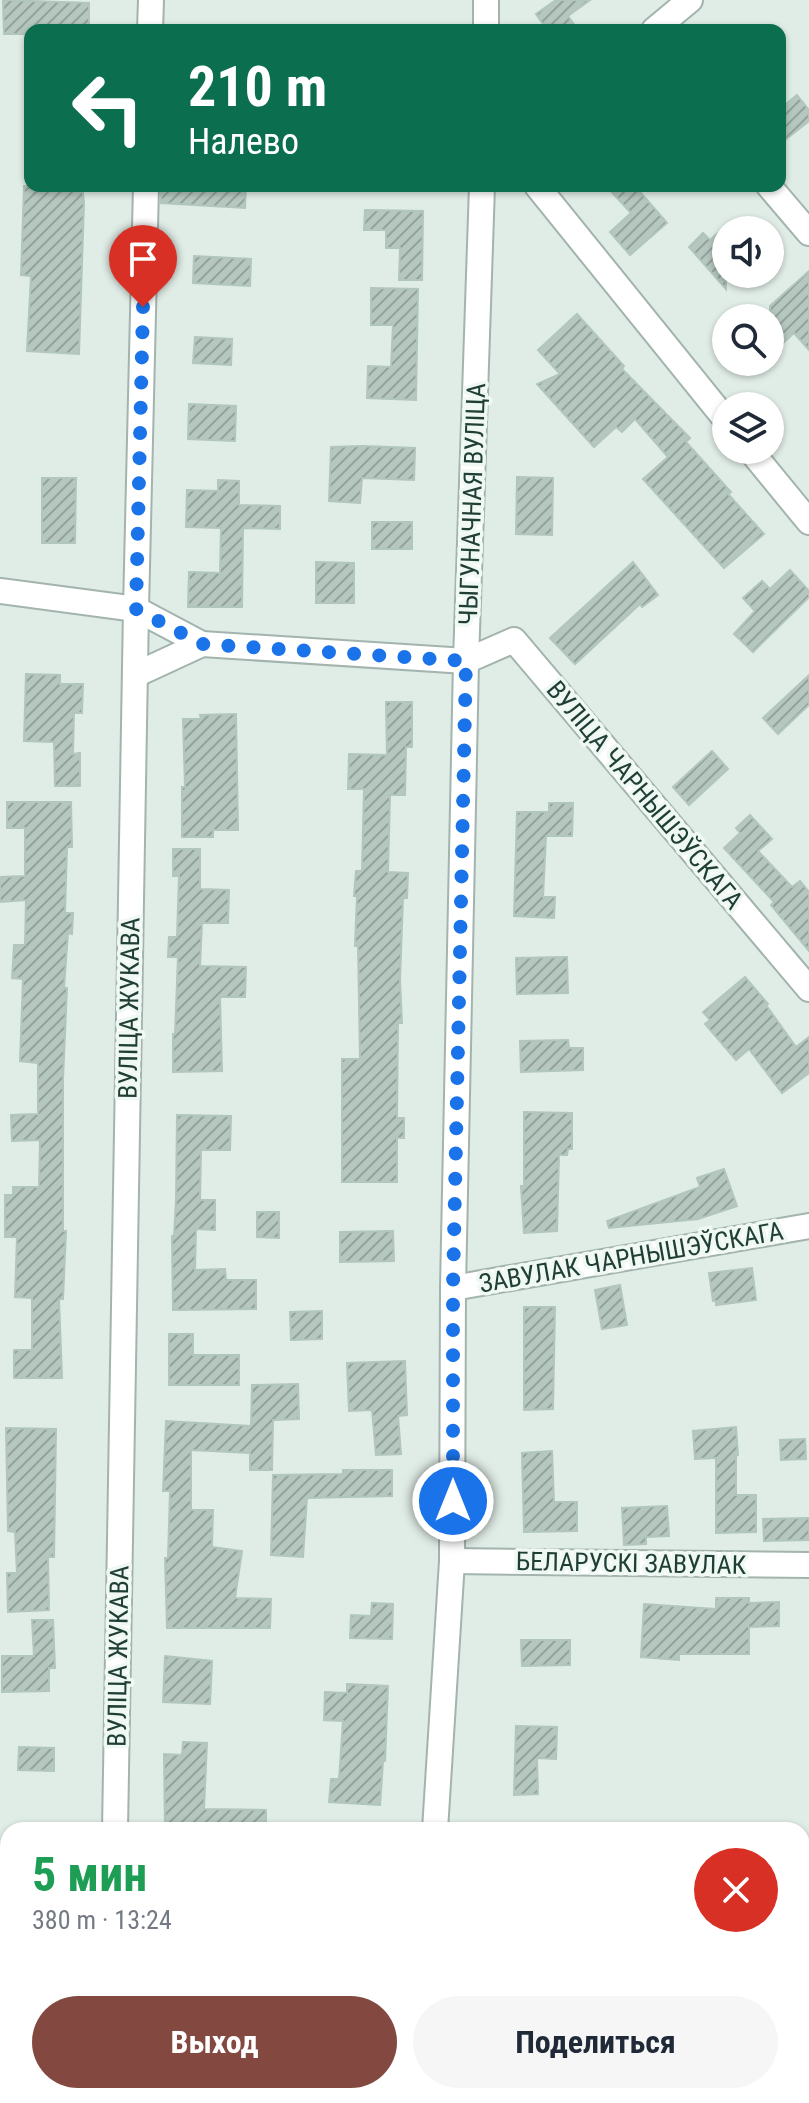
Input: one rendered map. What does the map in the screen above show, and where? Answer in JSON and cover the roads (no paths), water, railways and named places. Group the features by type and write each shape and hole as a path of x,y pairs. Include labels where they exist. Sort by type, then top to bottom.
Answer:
{"street":[{"path":"150,24 151,0"},
{"path":"486,0 486,24"},
{"path":"661,24 690,0"},
{"name":"ВУЛІЦА ЖУКАВА","path":"115,1822 146,192"},
{"name":"ЧЫГУНАЧНАЯ ВУЛІЦА","path":"436,1822 452,1561 453,1288 466,661 482,192"},
{"path":"542,192 712,403"},
{"path":"774,192 809,233"},
{"path":"761,464 809,522"},
{"path":"0,591 136,609 202,644 466,661"},
{"name":"ВУЛІЦА ЧАРНЫШЭЎСКАГА","path":"466,661 514,640 809,989"},
{"path":"135,675 202,644"},
{"name":"ЗАВУЛАК ЧАРНЫШЭЎСКАГА","path":"453,1288 809,1226"},
{"name":"БЕЛАРУСКІ ЗАВУЛАК","path":"452,1561 809,1565"}]}
